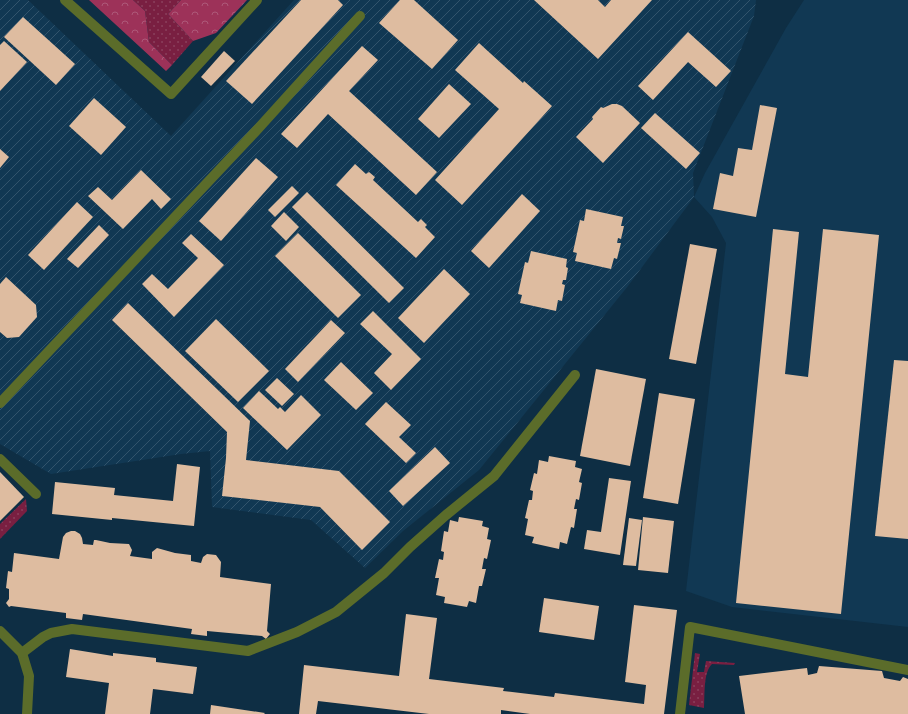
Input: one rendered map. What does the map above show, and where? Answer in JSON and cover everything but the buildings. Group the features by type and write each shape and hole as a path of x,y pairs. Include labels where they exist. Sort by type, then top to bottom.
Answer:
{"street":[{"path":"65,0 171,94 257,0"},
{"path":"0,403 255,132 360,16"},
{"path":"22,653 51,632 72,629 248,650 297,632 336,612 384,573 434,526 494,476 575,375"},
{"path":"0,460 36,494"},
{"path":"680,714 690,626 908,670"},
{"path":"0,631 22,653 29,676 27,714"}],"shaded area":[{"path":"0,0 28,0 171,136 294,0 756,0 754,16 693,173 694,197 628,286 479,470 403,531 365,568 311,520 212,507 210,451 51,474 0,444"},
{"path":"133,0 181,0 168,14 193,41 172,65 149,42 145,11"},
{"path":"804,0 908,0 908,627 732,607 686,591 726,243 712,217 694,197 705,173 786,28"},
{"path":"26,499 27,511 0,539 0,524"},
{"path":"695,653 700,654 697,672 704,672 706,661 735,663 734,665 712,664 709,668 706,678 704,708 689,705"}],"green space":[{"path":"89,0 133,0 145,11 149,42 172,65 166,71"},
{"path":"181,0 247,0 216,33 193,41 168,14"}]}
